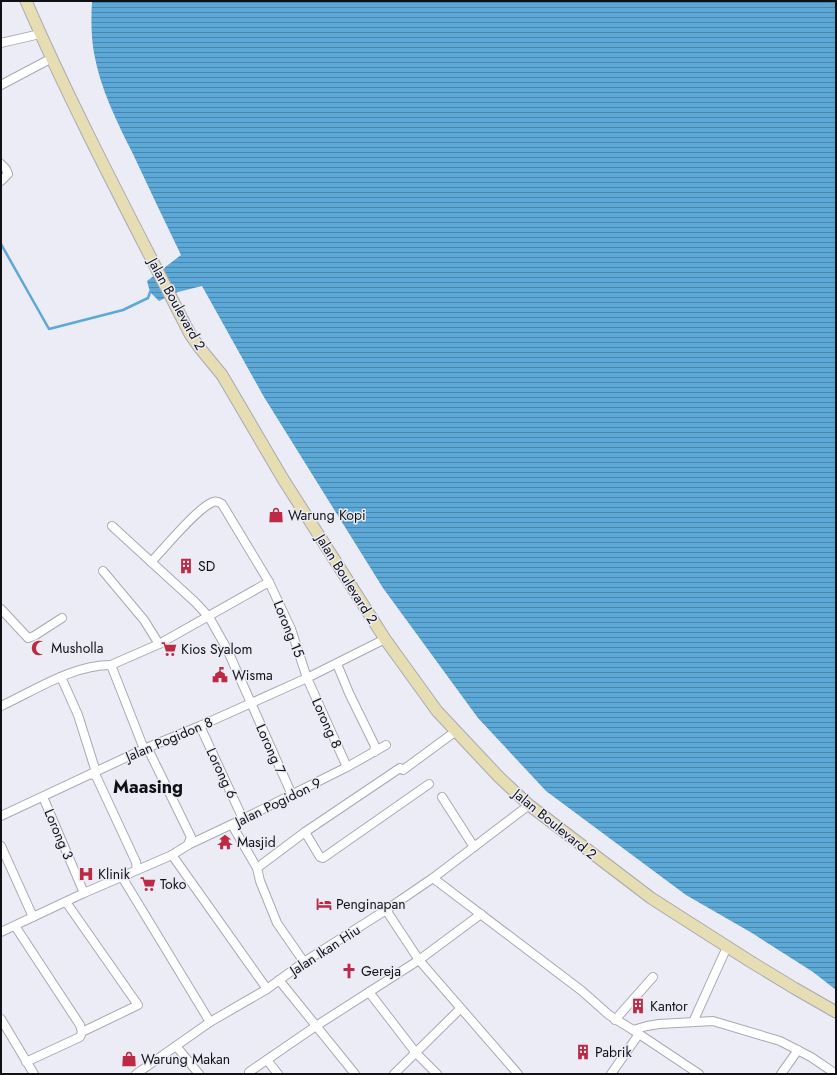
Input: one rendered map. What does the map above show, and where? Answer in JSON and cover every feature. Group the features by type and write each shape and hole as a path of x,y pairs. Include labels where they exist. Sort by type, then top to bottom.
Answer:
{"main road":[{"name":"Jalan Boulevard 2","path":"26,1 97,154 190,334 222,375 283,479 385,639 437,711 499,777 528,805 651,898 727,947 836,1012"}],"street":[{"path":"1,43 40,34"},
{"path":"1,85 52,58"},
{"path":"1,164 6,169 8,174 1,181"},
{"name":"Lorong 15","path":"151,562 190,520 212,502 222,504 269,582 291,628 307,678"},
{"name":"Lorong 7","path":"112,526 195,602 208,617 227,649 292,795"},
{"path":"103,571 144,620 159,644"},
{"path":"1,706 71,673 101,665 111,665 159,644 269,582"},
{"path":"1,609 28,638 34,636 62,618"},
{"name":"Jalan Pogidon 8","path":"1,816 144,749 200,726 307,678 385,639"},
{"path":"337,664 349,693 375,746 374,752"},
{"path":"111,665 144,749 149,751 191,837 188,845"},
{"path":"61,677 78,716 94,773 136,862 137,870"},
{"name":"Lorong 8","path":"307,678 347,767"},
{"name":"Lorong 6","path":"200,726 243,819"},
{"path":"257,868 305,832 400,768 403,770 456,731"},
{"name":"Jalan Pogidon 9","path":"1,932 84,893 172,855 188,845 232,825 347,767 386,745"},
{"path":"305,832 320,856 323,858 429,784"},
{"path":"442,796 474,847"},
{"name":"Lorong 3","path":"43,797 84,893"},
{"name":"Jalan Ikan Hiu","path":"136,1074 210,1022 268,989 304,962 433,878 528,805"},
{"path":"232,825 257,868 260,881 277,923 304,962"},
{"path":"1,846 33,917"},
{"path":"172,855 268,989"},
{"path":"122,877 210,1022"},
{"path":"433,878 582,991 615,1020 636,1032 699,1074"},
{"path":"26,1062 80,1037 82,1032 138,1005 66,902"},
{"path":"386,910 419,960 518,1074"},
{"path":"249,1072 316,1026 419,960 481,914"},
{"path":"15,926 80,1026 82,1032"},
{"path":"693,1022 727,947"},
{"path":"615,1020 653,977"},
{"path":"279,980 355,1074"},
{"path":"369,992 416,1053 437,1074"},
{"path":"394,1074 460,1009"},
{"path":"1,1019 34,1074"},
{"path":"611,1074 636,1032 651,1025 713,1021 780,1041 798,1050 834,1073"},
{"path":"176,1046 199,1074"},
{"path":"781,1074 798,1050"},
{"path":"268,1060 278,1074"}],"water":[{"path":"92,1 836,1 836,990 813,972 752,933 686,895 546,791 478,718 383,588 264,397 202,286 178,292 159,301 150,292 147,281 181,255 121,130 100,79 93,47"}],"waterway":[{"path":"1,244 49,329 123,310 148,298 150,292"}],"place":[{"name":"Warung Kopi","path":"276,515"},
{"name":"SD","path":"186,566"},
{"name":"Musholla","path":"39,648"},
{"name":"Kios Syalom","path":"169,649"},
{"name":"Wisma","path":"220,675"},
{"name":"Masjid","path":"225,842"},
{"name":"Klinik","path":"86,874"},
{"name":"Toko","path":"148,884"},
{"name":"Penginapan","path":"324,904"},
{"name":"Gereja","path":"349,971"},
{"name":"Kantor","path":"638,1006"},
{"name":"Pabrik","path":"583,1052"},
{"name":"Warung Makan","path":"129,1059"}],"district":[{"name":"Maasing","path":"148,787"}]}
